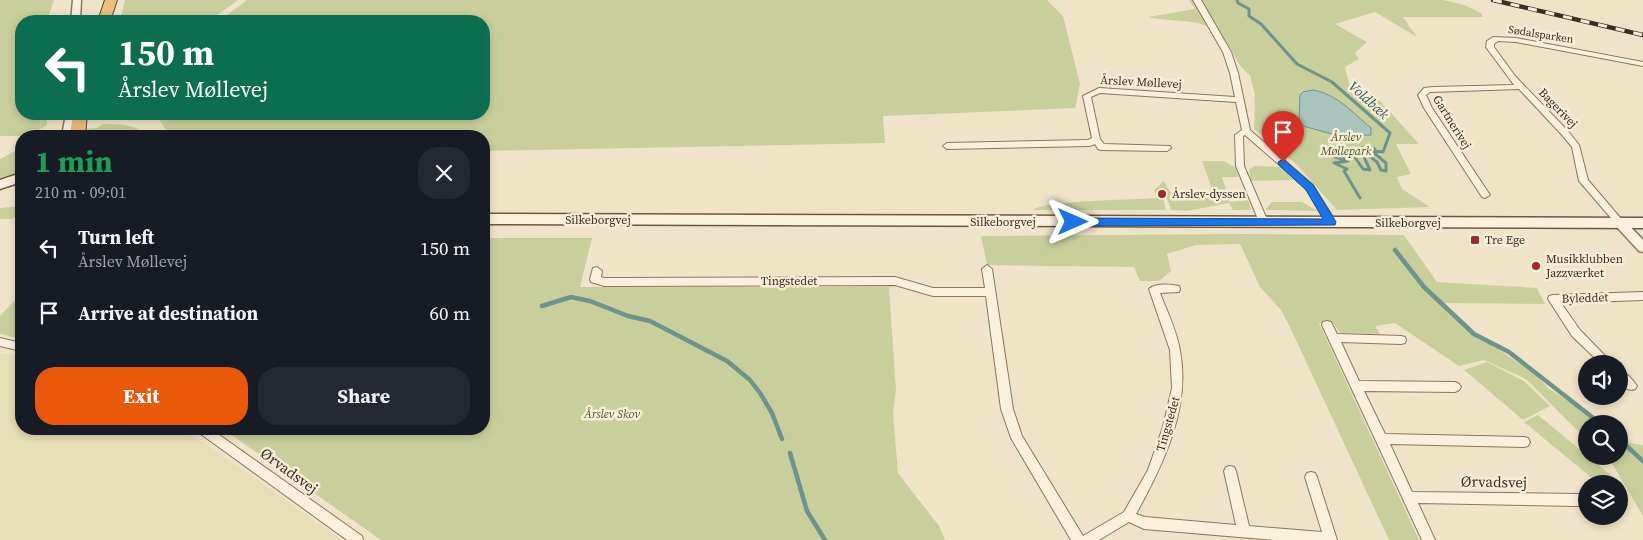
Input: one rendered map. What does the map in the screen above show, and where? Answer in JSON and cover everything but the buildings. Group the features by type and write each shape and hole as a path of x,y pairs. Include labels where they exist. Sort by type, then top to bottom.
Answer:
{"highway":[{"path":"95,15 98,0"},
{"path":"106,15 111,0"}],"main road":[{"path":"0,185 15,179"},
{"path":"0,191 15,188"},
{"name":"Silkeborgvej","path":"490,220 1643,223"}],"street":[{"path":"76,15 77,0"},
{"path":"1197,0 1227,52 1234,73 1238,100 1246,131 1310,187 1331,222"},
{"name":"Sødalsparken","path":"1520,87 1490,47 1492,41 1516,40 1643,64"},
{"name":"Gartnerivej","path":"1485,195 1428,108 1422,95 1427,90 1433,89 1520,87"},
{"name":"Bagerivej","path":"1520,87 1576,147 1584,181 1620,223"},
{"name":"Årslev Møllevej","path":"1096,139 1087,96 1098,90 1238,100"},
{"path":"1246,131 1239,135 1240,166 1263,222"},
{"path":"948,146 1090,143 1096,139 1101,147 1167,148"},
{"path":"1620,223 1643,248"},
{"path":"987,269 1007,409 1017,438 1078,540"},
{"name":"Tingstedet","path":"597,271 596,279 604,282 895,281 933,292 990,292"},
{"name":"Tingstedet","path":"1128,516 1152,472 1169,427 1178,388 1175,350 1154,289 1175,289"},
{"name":"Byleddet","path":"1599,355 1576,333 1553,299 1643,296"},
{"path":"1327,324 1429,540"},
{"path":"1333,338 1401,340"},
{"path":"0,342 15,346"},
{"path":"1628,383 1631,386"},
{"path":"1357,386 1455,387"},
{"name":"Ørvadsvej","path":"210,435 357,540"},
{"path":"1382,438 1524,442"},
{"path":"1230,471 1244,531"},
{"path":"1087,540 1128,516 1144,523 1331,539 1311,477"},
{"name":"Ørvadsvej","path":"1409,496 1578,500"}],"shaded area":[{"path":"0,353 15,356 15,435 189,435 208,445 342,540 0,540"}],"green space":[{"path":"0,0 54,0 49,15 15,15 15,120 47,120 47,125 38,130 15,130 15,136 0,136"},
{"path":"125,0 238,0 217,15 121,15"},
{"path":"247,0 1047,0 1063,16 1080,84 1075,108 883,116 885,143 490,151 490,130 166,130 159,120 490,120 490,15 227,15"},
{"name":"Årslev Møllepark","path":"1189,0 1443,0 1464,5 1481,13 1483,17 1403,17 1417,37 1375,12 1335,24 1367,42 1355,53 1359,59 1345,67 1352,94 1373,93 1419,144 1396,144 1411,174 1397,177 1402,189 1430,207 1337,210 1297,165 1254,129 1255,95 1250,75 1239,63 1225,40 1209,27 1199,24 1148,17 1195,9"},
{"path":"103,124 121,125 140,130 82,129 97,128"},
{"path":"15,151 15,176 0,182 0,159"},
{"path":"1202,161 1224,161 1236,168 1238,177 1222,177 1230,202 1248,200 1251,210 1233,210 1229,203 1187,211 1171,210 1167,198 1163,198 1166,210 1033,210 1054,204 1072,202 1157,198 1154,190 1164,181 1173,198 1215,198"},
{"path":"1255,166 1281,167 1295,180 1251,181 1249,169"},
{"path":"1272,202 1302,202 1318,211 1265,210"},
{"path":"15,207 15,218 0,219 0,208"},
{"path":"1404,235 1437,282 1537,288 1545,304 1440,303 1474,333 1534,373 1549,389 1592,415 1578,415 1578,431 1526,379 1484,360 1459,366 1395,323 1375,326 1380,334 1340,333 1333,323 1319,323 1419,540 1389,540 1289,325 1281,310 1260,287 1240,244 1196,245 1167,254 1171,271 1159,281 1140,281 1134,267 987,265 981,236"},
{"name":"Årslev Skov","path":"490,238 592,238 580,287 889,287 896,390 893,413 898,473 939,526 945,540 381,540 232,435 490,435"},
{"path":"15,300 15,338 0,334 0,316"},
{"path":"1487,362 1524,381 1550,406 1523,420 1464,370"},
{"path":"1538,415 1578,448 1578,465 1598,465 1611,475 1588,475 1524,422"},
{"path":"1628,441 1643,445 1643,516 1628,490 1628,475 1619,475 1613,465 1628,465"}],"water":[{"path":"1313,90 1322,92 1344,105 1371,128 1371,135 1339,136 1303,126 1299,121 1300,95 1303,92"}],"waterway":[{"name":"Voldbæk","path":"1237,0 1238,3 1249,9 1249,16 1261,24 1297,64 1332,82 1390,133 1383,152 1372,151 1386,163 1386,171 1381,170 1377,162 1368,155 1364,157 1370,170 1363,169 1352,153 1346,149 1336,150 1346,157 1332,156 1348,161 1334,163 1347,169 1344,171 1360,198"},
{"path":"1351,150 1365,147 1375,149"},
{"name":"Voldbæk","path":"1395,250 1424,287 1474,334 1509,352 1590,415"},
{"path":"542,306 571,297 590,301 628,316 650,321 727,361 750,380 760,393 772,413 782,439"},
{"name":"Voldbæk","path":"1628,447 1643,461"},
{"path":"790,453 807,511 825,540"}],"railway":[{"path":"1493,0 1643,35"}],"place":[{"name":"Årslev-dyssen","path":"1162,194"},
{"name":"Tre Ege","path":"1475,240"},
{"name":"Musikklubben Jazzværket","path":"1536,266"}],"route":[{"path":"1073,222 1331,222 1310,187 1283,162"}]}
